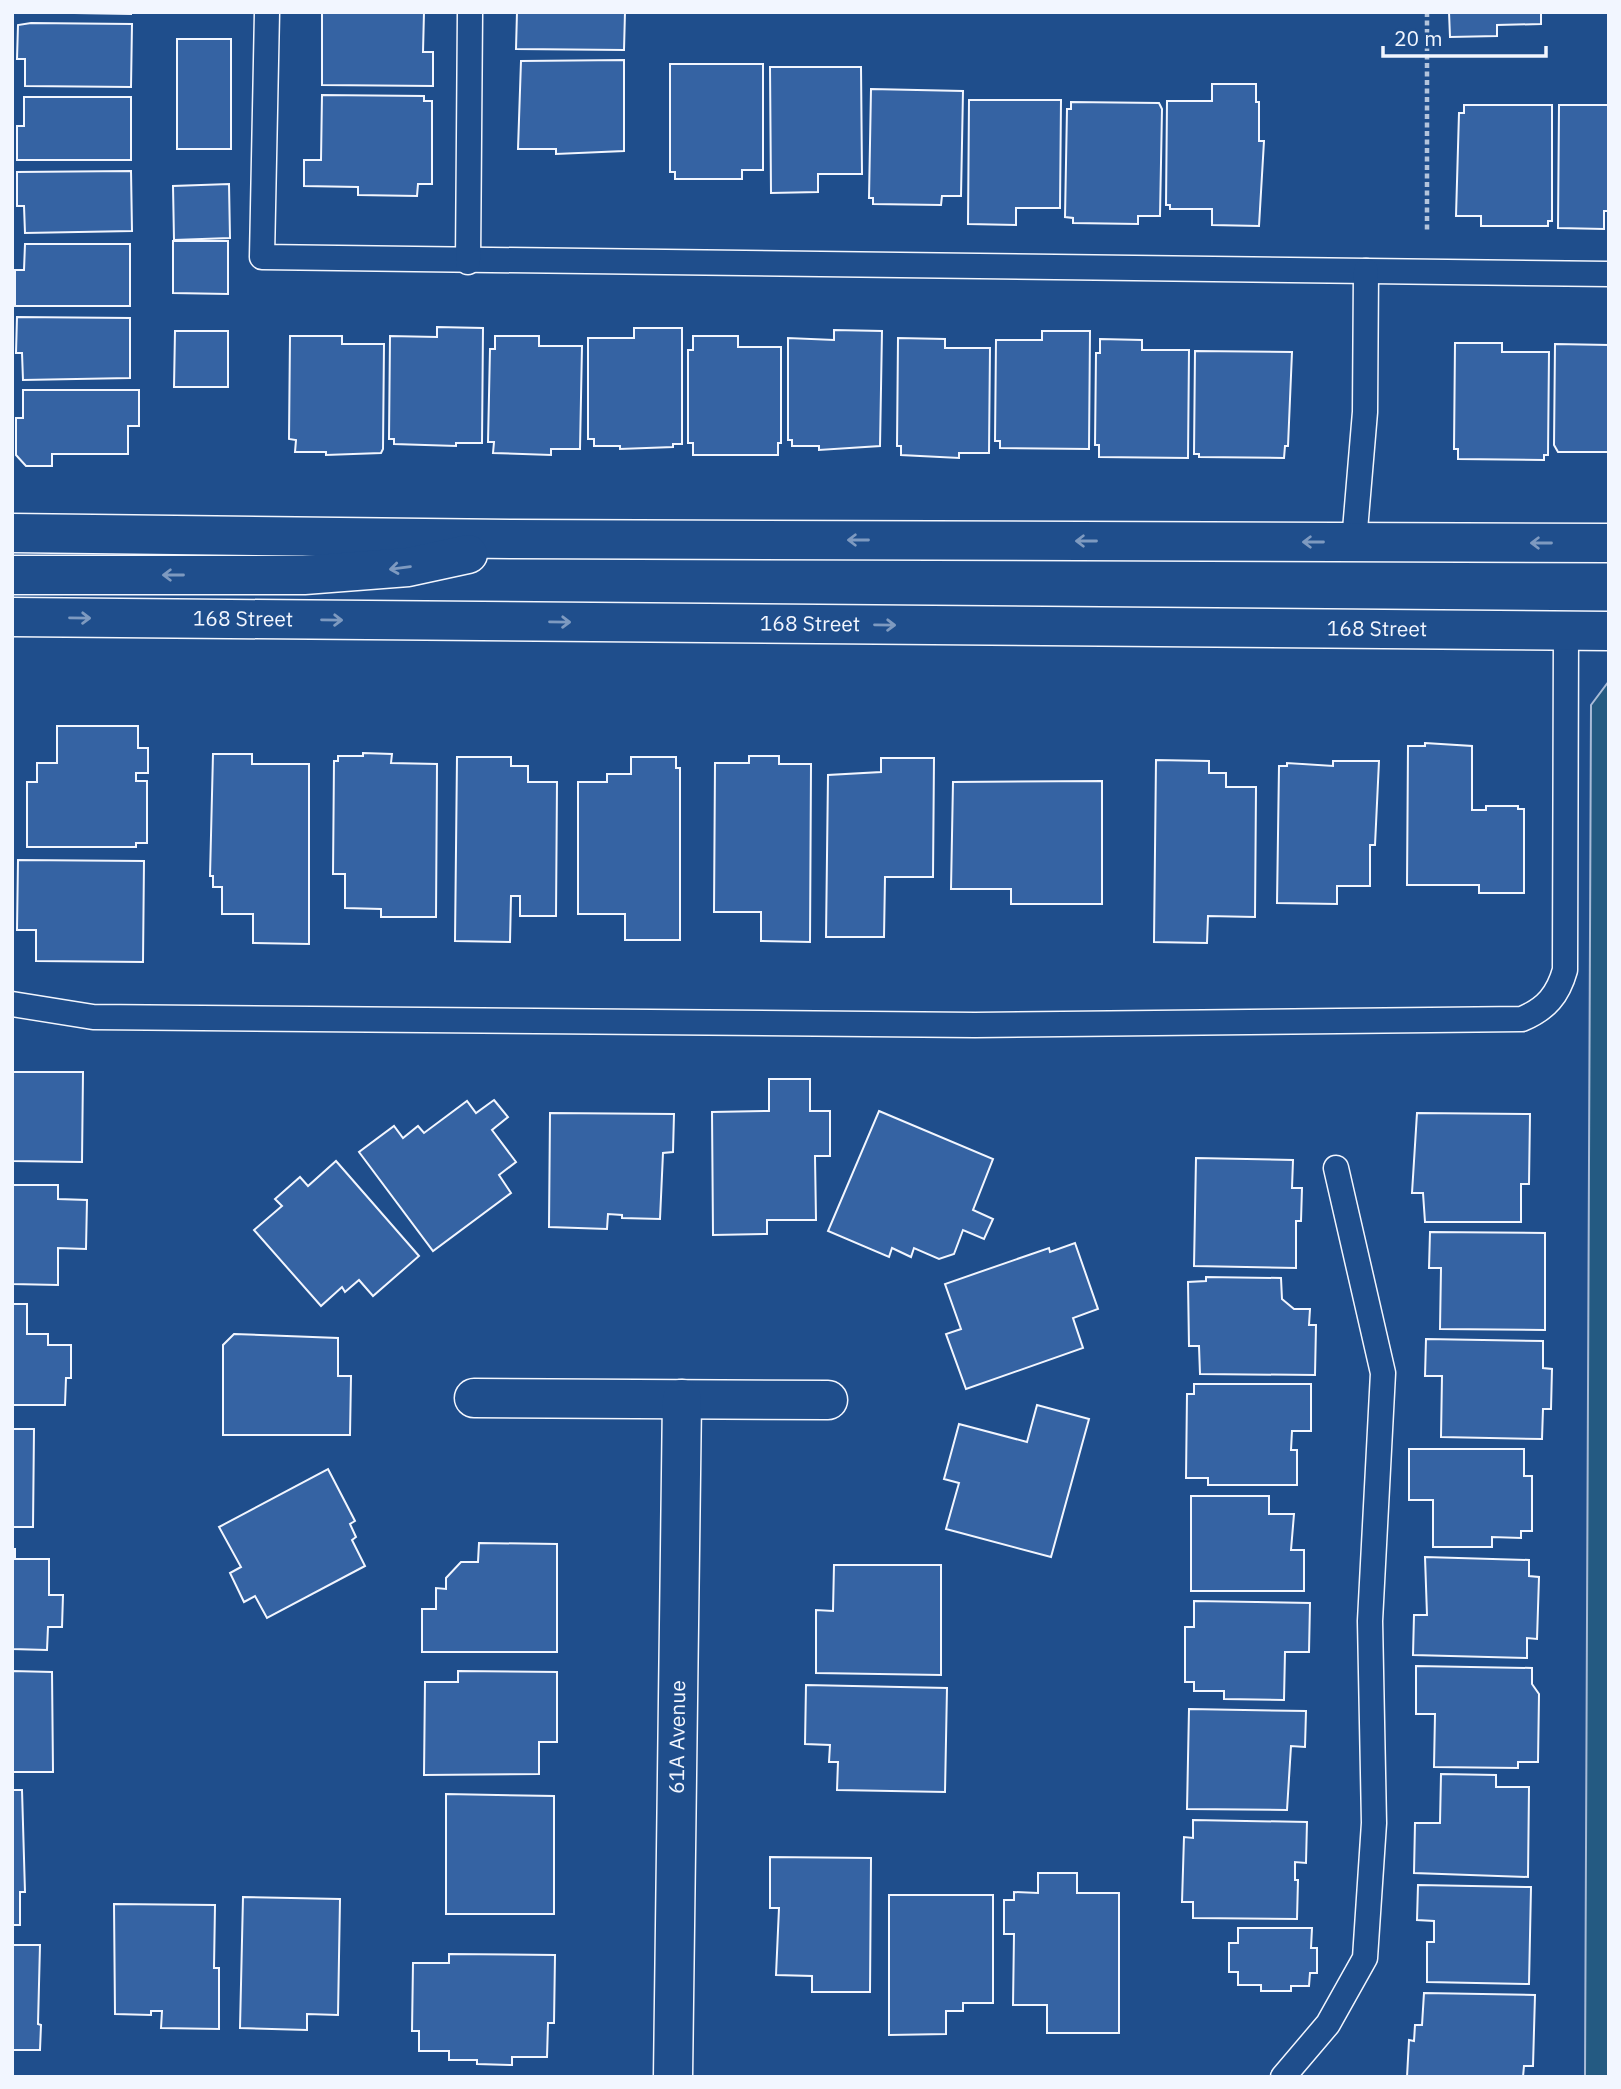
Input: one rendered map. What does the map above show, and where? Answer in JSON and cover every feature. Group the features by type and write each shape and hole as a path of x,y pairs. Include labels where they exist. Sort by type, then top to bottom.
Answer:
{"main road":[{"path":"12,533 513,539 1609,543"},
{"path":"12,575 354,572 408,567 464,556 513,539"},
{"name":"168 Street","path":"12,617 1609,631"},
{"path":"474,1398 828,1400"},
{"name":"61A Avenue","path":"673,2077 682,1399"}],"lane":[{"path":"267,12 262,257 468,262 1609,274"},
{"path":"468,262 470,12"},
{"path":"1354,542 1365,412 1366,271"},
{"path":"12,1004 93,1017 975,1025 1522,1019 1538,1013 1549,1003 1560,988 1565,971 1566,631"},
{"path":"1283,2077 1328,2024 1365,1958 1374,1823 1370,1621 1383,1373 1336,1168"}],"path":[{"path":"1427,12 1427,235"}],"shaded area":[{"path":"1609,681 1609,2077 1585,2077 1591,705"}],"building":[{"path":"16,12 131,12 131,14"},
{"path":"322,12 424,12 423,52 433,52 433,86 322,85"},
{"path":"517,12 625,12 624,50 516,49"},
{"path":"1449,12 1541,12 1541,24 1497,25 1497,36 1450,37"},
{"path":"132,24 131,87 25,86 25,59 17,59 18,25"},
{"path":"177,39 231,39 231,149 177,149"},
{"path":"624,60 624,151 556,154 556,149 518,149 521,61"},
{"path":"670,64 763,64 763,170 742,170 742,179 675,179 675,172 670,172"},
{"path":"770,67 861,67 862,174 818,174 818,192 771,193"},
{"path":"1212,84 1256,84 1259,141 1264,141 1259,226 1212,225 1212,209 1170,209 1170,205 1166,205 1167,101 1212,101"},
{"path":"871,89 963,91 961,196 942,196 941,205 873,204 873,198 869,198"},
{"path":"322,95 424,96 424,101 432,101 432,184 418,184 417,196 358,195 358,187 304,186 304,160 321,160"},
{"path":"24,97 131,97 131,160 17,160 17,126 24,126"},
{"path":"969,100 1061,100 1060,208 1016,208 1016,225 968,224"},
{"path":"1071,102 1159,103 1162,109 1160,216 1138,216 1138,224 1073,223 1073,218 1065,217 1067,109 1071,109"},
{"path":"1464,105 1552,105 1552,221 1548,221 1548,226 1481,226 1481,216 1456,216 1459,113 1464,113"},
{"path":"1559,105 1609,105 1609,211 1604,211 1604,229 1558,228"},
{"path":"131,171 132,231 25,233 24,206 17,206 17,172"},
{"path":"229,184 230,238 174,240 173,186"},
{"path":"173,241 228,241 228,294 173,293"},
{"path":"25,244 130,244 130,306 15,306 15,270 24,270"},
{"path":"17,317 130,318 130,378 23,380 22,353 16,353"},
{"path":"437,327 483,328 482,443 456,443 456,446 394,444 394,439 389,439 390,336 437,337"},
{"path":"634,328 682,328 682,444 673,444 673,447 620,449 620,446 594,446 594,439 588,439 588,338 634,338"},
{"path":"834,330 882,331 880,446 819,450 819,446 792,446 792,440 788,440 788,338 834,340"},
{"path":"175,331 228,331 228,387 174,387"},
{"path":"1042,331 1090,331 1089,449 1000,448 1000,441 995,441 996,340 1042,340"},
{"path":"290,336 342,336 342,344 384,344 381,453 326,455 326,452 295,452 296,440 289,439"},
{"path":"495,336 539,336 539,346 582,346 580,449 551,449 551,455 493,453 494,442 488,442 490,349 495,349"},
{"path":"693,336 738,336 738,347 781,347 781,443 778,443 778,455 693,455 693,443 688,443 688,350 693,350"},
{"path":"898,338 945,339 945,348 990,348 989,453 959,453 959,458 901,455 901,446 897,446"},
{"path":"1100,339 1142,340 1142,350 1189,350 1188,458 1099,457 1099,445 1095,445 1096,353 1100,353"},
{"path":"1455,343 1502,343 1502,352 1549,352 1548,455 1544,455 1544,460 1458,459 1458,449 1454,449"},
{"path":"1555,344 1609,345 1608,452 1558,452 1554,445"},
{"path":"1195,351 1292,352 1288,446 1285,446 1284,458 1199,457 1199,454 1194,454"},
{"path":"23,390 139,390 139,426 128,426 128,454 52,454 52,466 26,466 16,455 16,418 23,418"},
{"path":"57,726 138,726 138,748 148,748 148,773 136,773 136,781 147,781 147,843 136,843 136,847 27,847 27,782 37,782 37,763 57,763"},
{"path":"1425,743 1472,746 1472,810 1486,810 1486,806 1518,806 1518,809 1524,809 1524,893 1479,893 1479,885 1407,885 1408,746 1425,746"},
{"path":"363,753 392,754 391,763 437,764 436,917 381,917 381,909 345,908 345,874 333,874 334,761 338,761 338,756 363,756"},
{"path":"213,754 252,754 252,764 309,764 309,944 253,943 253,914 222,914 222,887 213,887 213,876 210,876"},
{"path":"749,756 779,756 779,764 811,764 810,942 761,941 761,912 714,912 715,763 749,763"},
{"path":"457,757 511,757 511,766 528,766 528,782 557,782 556,916 520,916 520,896 511,896 510,942 455,941"},
{"path":"631,757 676,757 676,768 680,768 680,940 625,940 625,914 578,914 578,782 607,782 607,774 631,774"},
{"path":"881,758 934,758 933,877 885,877 884,937 826,937 828,775 881,772"},
{"path":"1156,760 1209,761 1209,773 1226,773 1226,787 1256,787 1255,917 1208,916 1207,943 1154,942"},
{"path":"1333,761 1379,761 1375,845 1370,845 1370,886 1337,886 1337,904 1277,903 1279,766 1287,766 1287,763 1333,766"},
{"path":"1102,781 1102,904 1011,904 1011,889 951,889 953,782"},
{"path":"18,860 144,861 143,962 36,961 36,930 17,930"},
{"path":"12,1072 83,1072 82,1162 12,1161"},
{"path":"769,1079 810,1079 810,1111 830,1111 830,1156 815,1156 816,1220 767,1220 767,1234 713,1235 712,1112 769,1111"},
{"path":"494,1100 508,1117 492,1130 516,1162 499,1175 511,1193 433,1251 359,1152 394,1126 403,1138 418,1126 424,1133 467,1101 476,1113"},
{"path":"879,1111 993,1159 973,1210 993,1219 984,1239 963,1230 954,1254 939,1259 914,1248 911,1257 892,1248 889,1257 828,1231"},
{"path":"550,1113 674,1114 673,1152 663,1153 660,1219 622,1218 622,1215 608,1214 607,1229 549,1227"},
{"path":"1417,1113 1530,1114 1529,1184 1521,1184 1521,1222 1425,1222 1423,1193 1412,1193"},
{"path":"1196,1158 1293,1160 1292,1188 1302,1188 1301,1221 1296,1221 1296,1268 1194,1266"},
{"path":"336,1161 419,1256 373,1296 359,1280 345,1292 342,1287 321,1306 254,1230 282,1206 275,1199 300,1177 308,1186"},
{"path":"12,1185 58,1185 58,1199 87,1200 86,1249 58,1248 58,1285 12,1284"},
{"path":"1430,1232 1545,1233 1545,1330 1440,1329 1441,1268 1429,1268"},
{"path":"1075,1243 1098,1309 1073,1318 1083,1348 966,1389 946,1334 961,1329 945,1284 1049,1248 1050,1252"},
{"path":"1206,1277 1281,1278 1282,1299 1294,1309 1310,1309 1309,1325 1316,1325 1315,1375 1200,1374 1199,1346 1189,1346 1188,1282 1206,1281"},
{"path":"12,1304 27,1304 27,1334 48,1334 48,1345 71,1345 71,1378 66,1378 65,1405 12,1405"},
{"path":"234,1334 338,1338 338,1376 351,1376 350,1435 223,1435 223,1345"},
{"path":"1426,1339 1543,1341 1543,1368 1552,1369 1551,1409 1543,1409 1542,1439 1441,1437 1442,1376 1425,1376"},
{"path":"1194,1384 1311,1384 1311,1431 1292,1431 1291,1450 1297,1450 1297,1485 1208,1485 1208,1478 1186,1478 1187,1394 1194,1394"},
{"path":"1037,1405 1089,1419 1051,1557 946,1529 959,1483 944,1479 959,1424 1027,1442"},
{"path":"12,1429 34,1429 33,1527 12,1527"},
{"path":"1409,1449 1524,1449 1524,1476 1532,1476 1532,1531 1521,1531 1521,1538 1492,1537 1492,1547 1433,1547 1433,1500 1409,1500"},
{"path":"328,1469 355,1521 350,1524 356,1537 352,1540 365,1566 267,1618 255,1596 244,1602 230,1573 241,1567 219,1527"},
{"path":"1191,1496 1269,1496 1269,1514 1294,1514 1291,1550 1304,1550 1304,1591 1191,1591"},
{"path":"479,1543 557,1544 557,1652 422,1652 422,1609 436,1609 436,1588 446,1589 446,1578 461,1562 478,1562"},
{"path":"12,1549 15,1549 15,1559 49,1559 49,1595 63,1595 62,1627 48,1627 47,1650 12,1649"},
{"path":"1425,1557 1529,1560 1529,1576 1539,1577 1537,1639 1527,1638 1527,1658 1413,1655 1414,1615 1427,1615"},
{"path":"834,1565 941,1565 941,1675 816,1673 816,1610 833,1611"},
{"path":"1194,1601 1310,1603 1309,1652 1285,1652 1284,1700 1224,1699 1224,1691 1194,1691 1194,1682 1185,1682 1185,1627 1194,1627"},
{"path":"1416,1666 1532,1668 1532,1684 1539,1694 1538,1762 1518,1762 1518,1768 1434,1767 1435,1714 1416,1714"},
{"path":"12,1671 52,1672 53,1772 12,1772"},
{"path":"458,1671 557,1672 557,1742 539,1742 539,1774 424,1775 425,1682 458,1682"},
{"path":"806,1685 947,1688 945,1792 837,1790 838,1762 829,1762 830,1745 805,1744"},
{"path":"1189,1709 1306,1711 1305,1747 1291,1746 1287,1810 1187,1809"},
{"path":"1441,1774 1496,1775 1496,1787 1529,1787 1528,1877 1414,1873 1415,1823 1440,1823"},
{"path":"12,1790 22,1790 25,1892 20,1892 20,1925 12,1925"},
{"path":"446,1794 554,1796 554,1914 446,1914"},
{"path":"1193,1820 1307,1822 1306,1863 1295,1862 1295,1880 1298,1880 1297,1919 1193,1918 1193,1902 1182,1902 1184,1837 1193,1838"},
{"path":"770,1857 871,1858 870,1992 812,1992 812,1976 776,1975 779,1908 770,1908"},
{"path":"1038,1873 1077,1873 1077,1893 1119,1893 1119,2033 1047,2033 1047,2005 1013,2005 1014,1934 1004,1934 1004,1900 1014,1900 1014,1892 1038,1893"},
{"path":"1418,1885 1531,1887 1529,1984 1427,1982 1427,1942 1434,1942 1434,1921 1417,1920"},
{"path":"889,1895 993,1895 993,2003 963,2003 963,2011 946,2011 946,2034 889,2035"},
{"path":"243,1897 340,1899 338,2015 307,2014 307,2030 240,2028"},
{"path":"114,1904 215,1905 214,1968 219,1968 219,2029 161,2028 162,2011 151,2011 151,2015 115,2014"},
{"path":"1238,1928 1312,1928 1311,1948 1317,1948 1317,1973 1310,1973 1309,1986 1291,1986 1291,1991 1261,1991 1261,1985 1238,1985 1238,1972 1229,1972 1229,1943 1238,1943"},
{"path":"12,1945 40,1945 40,2050 12,2050"},
{"path":"449,1954 555,1955 554,2023 548,2023 547,2057 512,2057 512,2065 477,2064 477,2060 449,2060 449,2051 419,2051 419,2031 412,2031 413,1963 449,1963"},
{"path":"1424,1993 1535,1995 1533,2066 1524,2066 1523,2077 1407,2077 1409,2040 1414,2041 1415,2025 1422,2025"}]}
